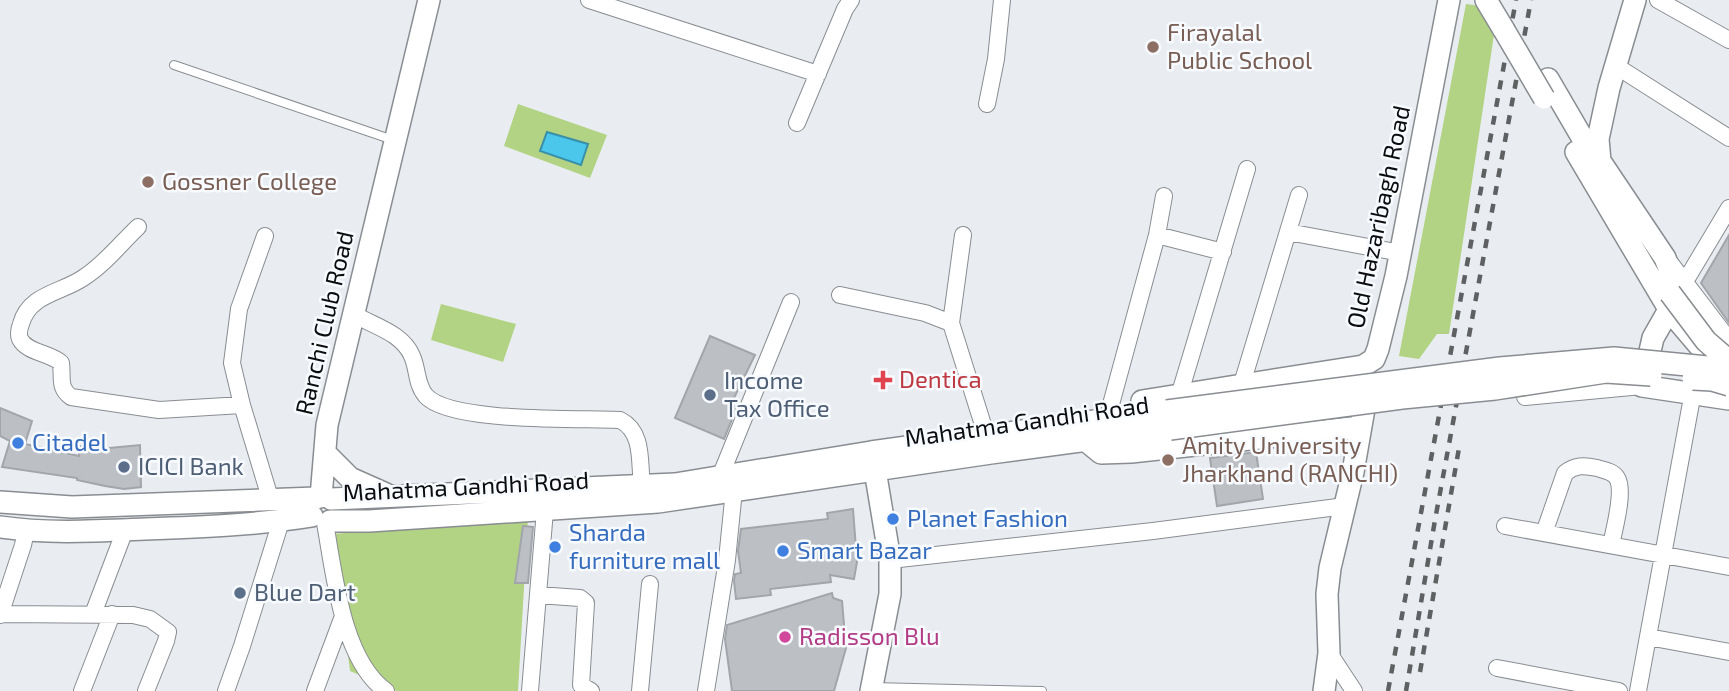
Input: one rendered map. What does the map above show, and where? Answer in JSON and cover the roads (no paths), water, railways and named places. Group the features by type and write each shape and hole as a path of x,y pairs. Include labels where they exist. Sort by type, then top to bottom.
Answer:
{"main road":[{"name":"Ranchi Club Road","path":"323,509 327,425 429,0"},
{"name":"Old Hazaribagh Road","path":"1086,431 1097,413 1122,404 1172,412 1241,387 1363,366 1374,359 1401,253 1449,0"},
{"path":"1486,0 1505,15 1546,88 1706,341 1729,360"},
{"path":"1635,0 1598,139 1600,161 1665,258 1677,289 1674,301 1653,338 1642,386 1729,399"},
{"path":"1674,292 1686,332 1708,356 1729,371"},
{"name":"Mahatma Gandhi Road","path":"0,502 72,507 271,501 323,509 369,521 658,502 727,484 1086,431 1172,412 1500,368 1614,358 1729,371"},
{"path":"1324,691 1329,653 1326,594 1374,359"},
{"name":"Mahatma Gandhi Road","path":"1172,412 1402,398 1495,389 1606,372 1712,380 1729,385"},
{"path":"1086,431 1101,453 1361,427"},
{"name":"Mahatma Gandhi Road","path":"874,461 989,435 1086,431"},
{"path":"325,453 350,478 395,497"},
{"path":"872,689 889,606 890,560 874,461"},
{"name":"Mahatma Gandhi Road","path":"0,527 26,531 125,530 281,521 323,509 395,497 727,484"}],"street":[{"path":"590,0 818,74"},
{"path":"797,123 851,0"},
{"path":"987,104 996,59 1002,0"},
{"path":"1658,0 1729,40"},
{"path":"1616,66 1729,138"},
{"path":"1172,412 1247,169"},
{"path":"1241,387 1299,195"},
{"path":"1110,408 1157,235 1164,196"},
{"path":"1674,292 1729,208"},
{"path":"138,227 82,279 37,300 22,319 20,340 26,346 56,358 61,363 61,386 71,397 159,410 242,405"},
{"path":"1288,232 1401,253"},
{"path":"1157,235 1223,252"},
{"path":"265,236 236,323 232,363 271,501"},
{"path":"963,236 951,323 984,428 989,435"},
{"path":"1665,258 1674,292 1729,340"},
{"path":"841,295 907,309 951,323"},
{"path":"706,691 727,560 727,484 791,302"},
{"path":"353,314 390,332 411,353 419,385 426,396 447,408 503,417 620,421 629,425 636,434 642,486"},
{"path":"1525,397 1642,386"},
{"path":"1638,691 1692,392"},
{"path":"1544,533 1565,473 1585,465 1610,472 1617,478 1620,489 1611,545"},
{"path":"890,560 1153,531 1345,506"},
{"path":"323,509 343,616 366,668 377,685 386,691"},
{"path":"530,691 545,510"},
{"path":"226,691 243,646 281,521"},
{"path":"1505,526 1729,567"},
{"path":"93,614 125,530"},
{"path":"26,531 0,615 112,614 150,619 168,632 146,691"},
{"path":"640,691 650,584"},
{"path":"538,595 580,598 586,603 581,685 592,691"},
{"path":"82,691 112,614"},
{"path":"315,691 343,616"},
{"path":"1648,637 1729,652"},
{"path":"1329,653 1354,691"},
{"path":"1497,668 1619,691"}],"lane":[{"path":"174,65 395,141"},
{"path":"872,689 1042,691"}],"water":[{"path":"547,132 588,144 581,165 540,151"}],"railway":[{"path":"1388,691 1516,0"},
{"path":"1406,691 1531,0"},
{"path":"1420,672 1459,448"}],"place":[{"name":"Firayalal Public School","path":"1153,47"},
{"name":"Gossner College","path":"148,182"},
{"name":"Dentica","path":"883,380"},
{"name":"Income Tax Office","path":"710,395"},
{"name":"Citadel","path":"18,443"},
{"name":"Amity University Jharkhand (RANCHI)","path":"1168,460"},
{"name":"ICICI Bank","path":"124,467"},
{"name":"Planet Fashion","path":"893,519"},
{"name":"Sharda furniture mall","path":"555,547"},
{"name":"Smart Bazar","path":"783,551"},
{"name":"Blue Dart","path":"240,593"},
{"name":"Radisson Blu","path":"785,637"}]}
